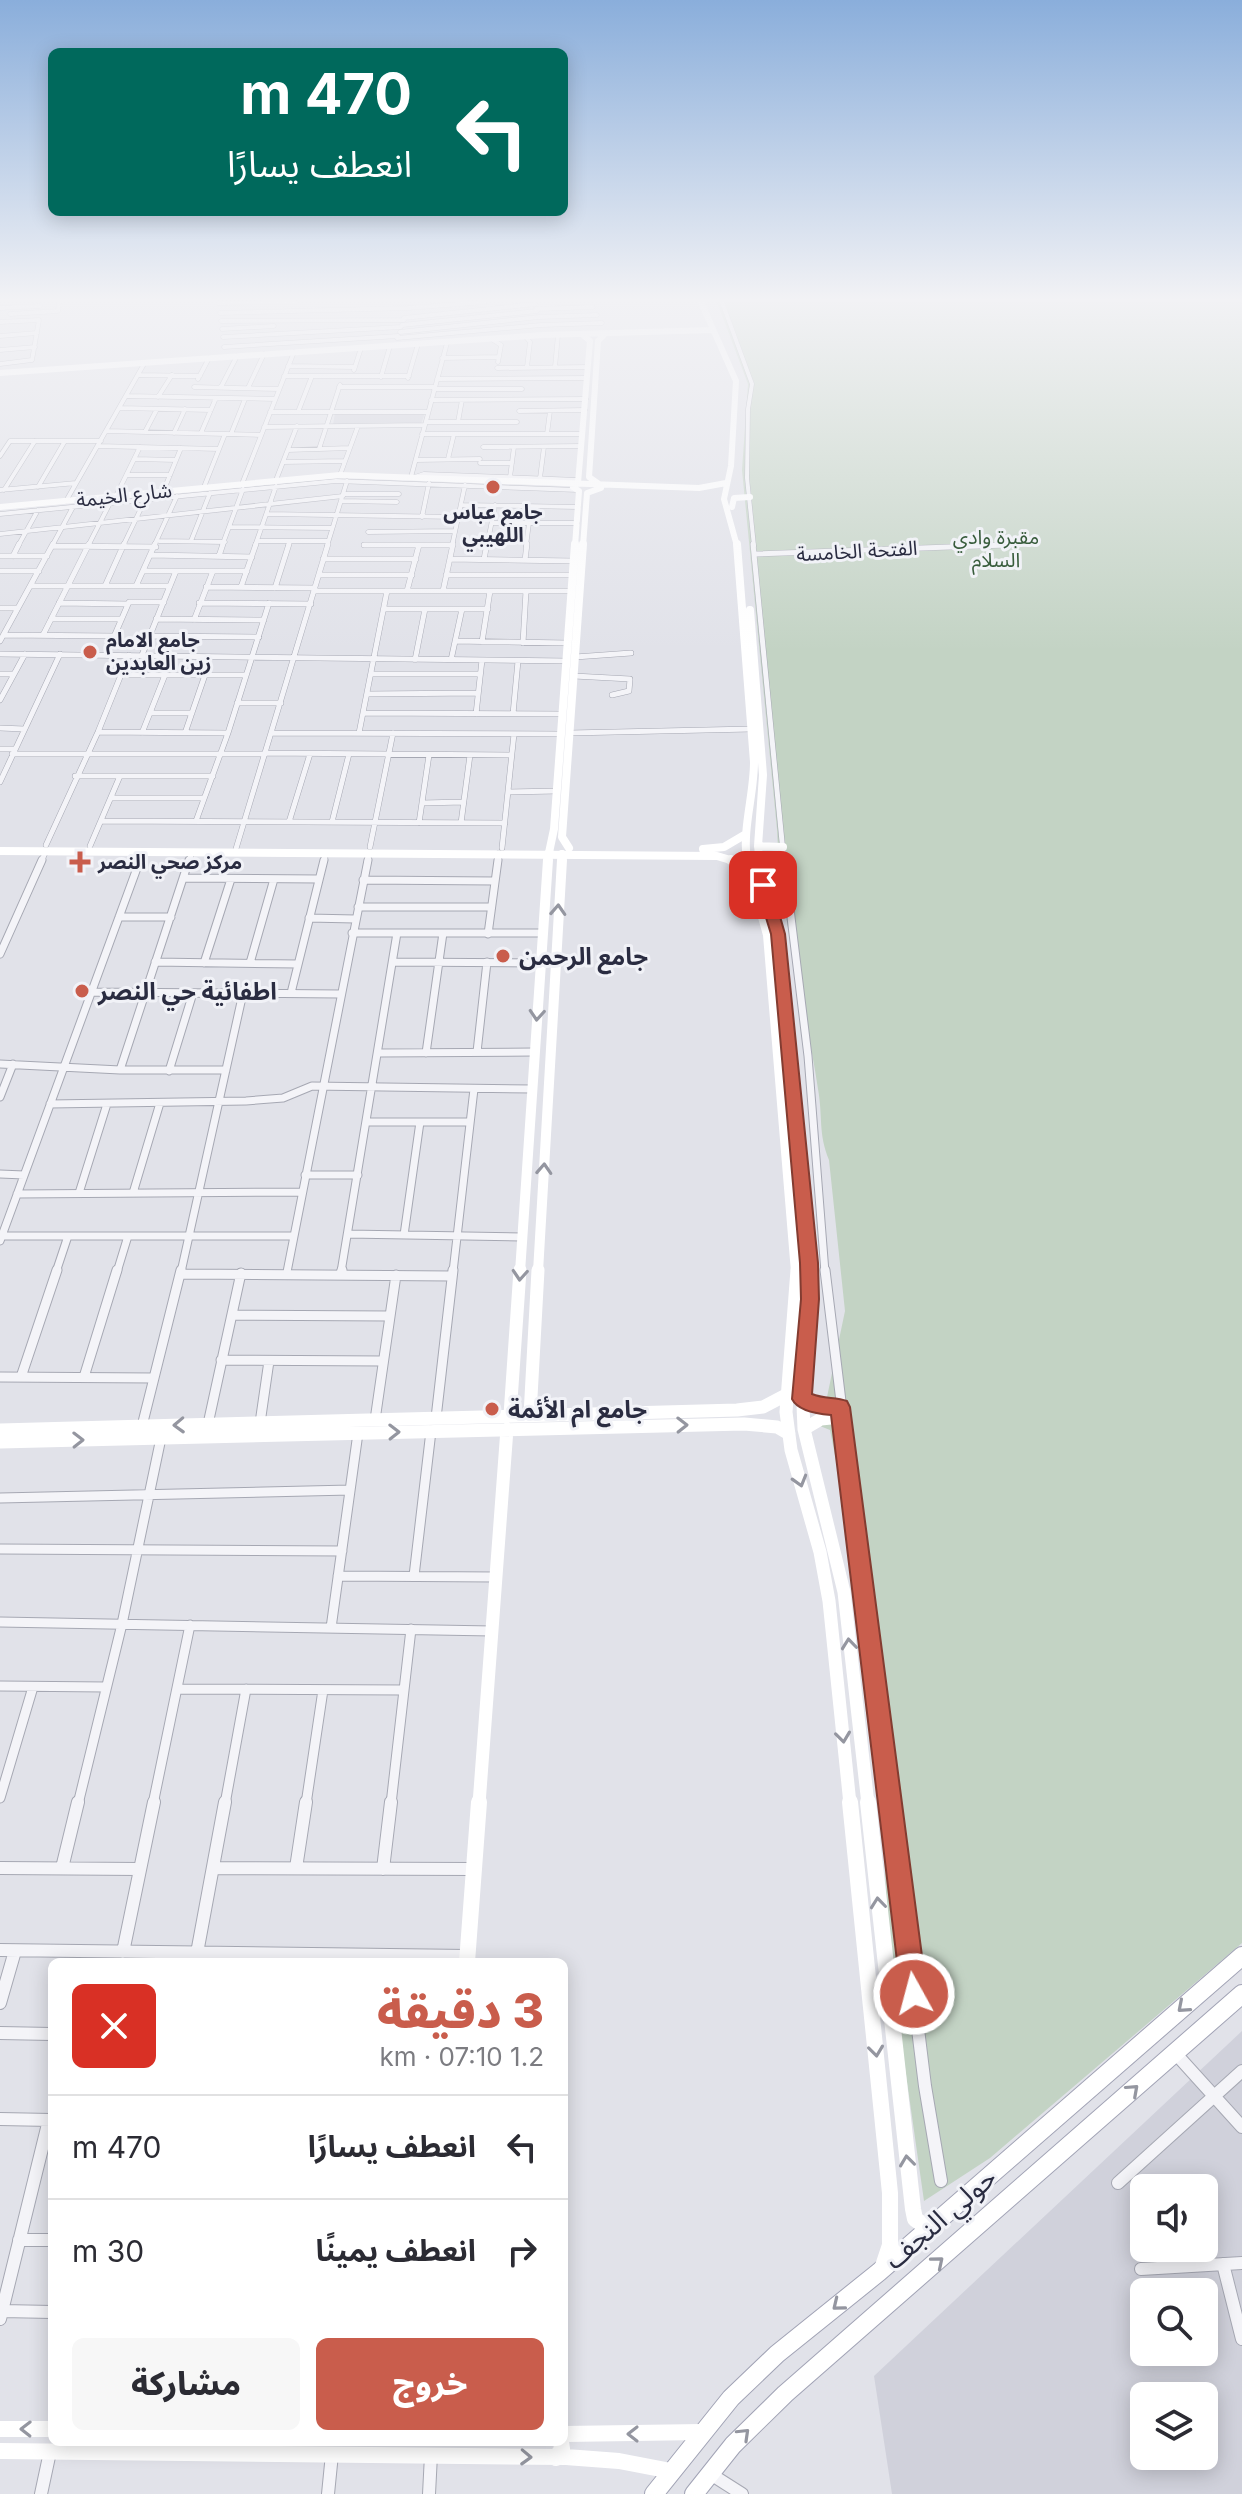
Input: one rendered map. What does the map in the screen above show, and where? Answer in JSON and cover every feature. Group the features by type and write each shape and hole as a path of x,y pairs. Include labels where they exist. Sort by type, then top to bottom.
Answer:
{"main road":[{"name":"حولي النجف","path":"654,2494 731,2398 777,2354 879,2272 1242,1956"},
{"name":"حولي النجف","path":"694,2494 708,2472 795,2385 1242,1994"}],"street":[{"path":"63,504 114,418"},
{"path":"145,432 152,418"},
{"path":"174,433 181,418"},
{"path":"201,433 207,418"},
{"path":"204,487 236,418"},
{"path":"219,556 267,418"},
{"path":"319,449 327,418"},
{"path":"422,517 421,479 416,460 426,418"},
{"path":"516,434 518,418"},
{"path":"547,434 549,418"},
{"path":"467,1958 509,1422 548,851 574,676 572,591 584,418"},
{"path":"593,418 589,475 590,480 600,486"},
{"path":"735,456 736,418"},
{"path":"717,496 729,483 739,418"},
{"path":"748,418 747,478 783,852 808,1056 826,1287 925,2086 941,2181"},
{"path":"264,427 517,422"},
{"path":"241,587 297,426"},
{"path":"340,475 358,426"},
{"path":"107,431 261,435"},
{"path":"422,434 582,434"},
{"path":"448,459 454,434"},
{"path":"477,476 485,434"},
{"path":"0,456 10,441 219,449"},
{"path":"2,490 35,441"},
{"path":"38,487 65,441"},
{"path":"483,447 581,446"},
{"path":"43,635 140,447"},
{"path":"506,478 514,447"},
{"path":"540,478 544,447"},
{"path":"163,492 181,448"},
{"path":"288,450 350,448"},
{"path":"135,459 176,460"},
{"path":"416,460 512,463"},
{"path":"283,462 345,461"},
{"path":"421,479 422,474 540,478 577,484 588,492"},
{"path":"127,475 170,475"},
{"name":"شارع الخيمة","path":"114,499 154,492 340,475 459,482 577,484"},
{"path":"577,484 589,475"},
{"name":"شارع الخيمة","path":"459,482 506,478 717,496"},
{"name":"شارع الخيمة","path":"0,509 143,498 314,479 421,479"},
{"path":"276,483 402,482 421,479"},
{"path":"240,849 244,821 347,481"},
{"path":"394,517 402,482"},
{"path":"443,591 461,505 459,482"},
{"path":"2,490 76,483"},
{"path":"298,514 310,483"},
{"path":"729,483 735,490 750,494"},
{"path":"154,492 139,495 143,498 177,496 243,486"},
{"path":"588,492 600,486"},
{"path":"530,1415 551,1045 566,851 562,837 563,714 588,492"},
{"path":"191,541 210,493"},
{"path":"0,534 270,503 399,494"},
{"path":"717,496 734,498 750,494"},
{"path":"136,586 177,496"},
{"path":"717,496 737,542 758,798 746,834 751,882"},
{"path":"717,496 743,544 763,900 778,934 810,1271 801,1399 804,1429 844,1592 911,2197 915,2219 922,2224 933,2224"},
{"path":"342,497 397,502"},
{"path":"105,586 143,498"},
{"path":"0,509 55,499"},
{"path":"0,509 10,513 63,504 73,507 114,499"},
{"path":"461,505 578,507"},
{"path":"484,559 495,505"},
{"path":"2,638 73,507"},
{"path":"13,556 38,510"},
{"path":"5,521 10,513"},
{"path":"267,514 458,517"},
{"path":"359,559 373,516"},
{"path":"492,523 577,523"},
{"path":"525,560 529,523"},
{"path":"230,527 332,528"},
{"path":"368,532 455,531"},
{"path":"257,541 328,541"},
{"path":"275,588 290,541"},
{"path":"53,546 225,542"},
{"path":"364,545 453,545"},
{"path":"407,591 419,545"},
{"name":"الفتحة الخامسة","path":"756,554 1005,545"},
{"path":"151,555 252,557"},
{"path":"0,556 47,556"},
{"path":"323,559 416,559"},
{"path":"450,559 574,561"},
{"path":"1,573 39,571"},
{"path":"144,571 247,571"},
{"path":"142,655 176,571"},
{"path":"194,620 213,571"},
{"path":"319,575 412,575"},
{"path":"446,575 573,575"},
{"path":"31,586 170,586"},
{"path":"206,587 572,591"},
{"path":"359,733 387,591"},
{"path":"482,642 490,591"},
{"path":"523,643 526,591"},
{"path":"59,603 164,602"},
{"path":"199,603 311,604"},
{"path":"196,821 221,754 269,603"},
{"path":"106,655 128,604"},
{"path":"0,608 18,608"},
{"path":"385,609 488,609"},
{"path":"415,660 425,609"},
{"path":"451,660 462,609"},
{"path":"51,619 121,619"},
{"path":"156,619 264,620"},
{"path":"2,638 114,636"},
{"path":"149,636 259,637"},
{"path":"456,641 571,647 623,656 631,653"},
{"path":"0,654 253,655 518,661 571,647"},
{"path":"0,700 25,654"},
{"path":"0,782 60,654"},
{"path":"0,954 75,776 123,675 129,655"},
{"path":"476,714 482,660"},
{"path":"513,714 518,661"},
{"path":"0,674 14,674"},
{"path":"372,674 480,674"},
{"path":"123,675 246,675"},
{"path":"142,733 165,675"},
{"path":"185,733 205,675"},
{"path":"574,676 625,676 630,679 629,691 612,695"},
{"path":"368,694 478,693"},
{"path":"237,703 281,703"},
{"path":"150,713 192,713"},
{"path":"363,713 563,714"},
{"path":"443,733 446,713"},
{"path":"0,728 24,729"},
{"path":"272,733 565,734 751,729"},
{"path":"98,732 228,733"},
{"path":"287,1273 393,733"},
{"path":"488,934 505,823 514,734"},
{"path":"0,749 87,754 511,755"},
{"path":"289,822 310,754"},
{"path":"332,822 349,754"},
{"path":"419,823 429,755"},
{"path":"461,823 470,755"},
{"path":"75,776 213,776"},
{"path":"90,846 120,776"},
{"path":"508,792 557,791"},
{"path":"111,798 203,798"},
{"path":"422,803 464,802"},
{"path":"101,821 505,823"},
{"path":"728,846 746,834"},
{"path":"46,848 566,851 715,849 728,846 739,847 742,851 738,857 728,858 566,851"},
{"path":"0,848 143,852 221,849"},
{"path":"240,849 326,853 369,850"},
{"path":"759,851 783,852"},
{"path":"143,852 1,1238 294,1236"},
{"path":"120,1070 192,852"},
{"path":"291,993 326,853"},
{"path":"728,858 742,865 763,900"},
{"path":"184,878 319,879"},
{"path":"204,963 231,879"},
{"path":"250,963 274,879"},
{"path":"363,880 495,881"},
{"path":"358,907 491,907"},
{"path":"767,913 796,1244 796,1304 786,1395 789,1434 820,1552 829,1601 854,1828 890,2193 890,2245 879,2272"},
{"path":"119,917 171,917"},
{"path":"309,918 355,919"},
{"path":"352,933 542,933"},
{"path":"341,1275 397,933"},
{"path":"426,1053 443,933"},
{"path":"155,962 298,964"},
{"path":"393,962 540,963"},
{"path":"477,1052 487,962"},
{"path":"91,992 340,994"},
{"path":"169,1071 193,993"},
{"path":"142,1426 190,1236 243,993"},
{"path":"379,1053 534,1053 551,1045"},
{"path":"534,1053 550,1062"},
{"path":"0,1064 120,1070 226,1070"},
{"path":"0,1097 13,1064"},
{"path":"50,1104 283,1098 304,1087 324,1086 532,1089"},
{"path":"436,1418 474,1089"},
{"path":"133,1193 160,1103"},
{"path":"79,1193 107,1104"},
{"path":"367,1122 470,1122"},
{"path":"404,1235 420,1122"},
{"path":"0,1174 24,1175"},
{"path":"305,1175 358,1175"},
{"path":"17,1194 302,1192"},
{"path":"0,1211 11,1211"},
{"path":"348,1234 522,1237"},
{"path":"21,1377 68,1236"},
{"path":"84,1377 128,1236"},
{"path":"208,1424 241,1273"},
{"path":"181,1274 452,1276"},
{"path":"375,1420 396,1275"},
{"path":"796,1304 804,1309 809,1306"},
{"path":"232,1315 390,1316"},
{"path":"794,1326 803,1324 808,1327"},
{"path":"515,1337 535,1338"},
{"path":"221,1360 383,1361"},
{"path":"260,1423 269,1361"},
{"path":"0,1377 154,1378"},
{"path":"0,1430 208,1424 243,1430 260,1423 358,1433 431,1431 509,1422 530,1415 737,1410 767,1405 786,1395"},
{"path":"801,1399 841,1412"},
{"path":"0,1442 161,1438 375,1420 436,1418 509,1422 780,1423 784,1413 777,1407 767,1405"},
{"path":"804,1429 841,1412"},
{"path":"769,1425 789,1434"},
{"path":"414,1576 431,1431"},
{"path":"331,1628 358,1433"},
{"path":"62,1868 122,1624 161,1438"},
{"path":"0,1498 350,1490"},
{"path":"812,1524 819,1528 828,1522"},
{"path":"820,1552 827,1547 835,1550"},
{"path":"0,1549 342,1551"},
{"path":"338,1576 496,1577"},
{"path":"0,1622 492,1631"},
{"path":"123,1952 190,1625"},
{"path":"383,1869 411,1629"},
{"path":"0,1686 106,1687"},
{"path":"0,1798 33,1687"},
{"path":"178,1689 404,1690"},
{"path":"197,1953 246,1689"},
{"path":"296,1868 323,1690"},
{"path":"0,1868 140,1869"},
{"path":"213,1868 474,1869"},
{"path":"0,1950 371,1958"},
{"path":"0,2003 15,1951"},
{"path":"0,2033 48,2034"},
{"path":"1175,2053 1242,2127"},
{"path":"1118,2183 1242,2071"},
{"path":"0,2119 48,2120"},
{"path":"48,2128 1,2315 48,2312"},
{"path":"19,2240 48,2240"},
{"path":"1141,2269 1242,2263"},
{"path":"1223,2264 1242,2339"},
{"path":"0,2429 48,2429"},
{"path":"568,2434 702,2432"},
{"path":"0,2451 431,2454 558,2450 650,2464 671,2471"},
{"path":"41,2494 50,2451"},
{"path":"328,2494 332,2453"},
{"path":"429,2494 431,2454"},
{"path":"708,2472 742,2494"}],"shaded area":[{"path":"334,418 423,418 421,424 333,425"},
{"path":"1242,2031 1242,2494 892,2494 874,2376"}],"green space":[{"name":"مقبرة وادي السلام","path":"746,418 1242,418 1242,1943 990,2158 924,2201 889,1955 883,1833 866,1711 844,1502 830,1430 820,1426 818,1403 827,1397 845,1311 829,1160 823,1141 813,1056 783,895 742,470"}],"place":[{"name":"جامع عباس اللهيبي","path":"493,487"},
{"name":"جامع الامام زين العابدين","path":"90,652"},
{"name":"مركز صحي النصر","path":"80,862"},
{"name":"جامع الرحمن","path":"503,956"},
{"name":"اطفائية حي النصر","path":"82,991"},
{"name":"جامع ام الأئمة","path":"492,1409"}],"route":[{"path":"763,885 778,934 809,1263 810,1299 801,1399 820,1406 840,1407 914,1994"}]}
